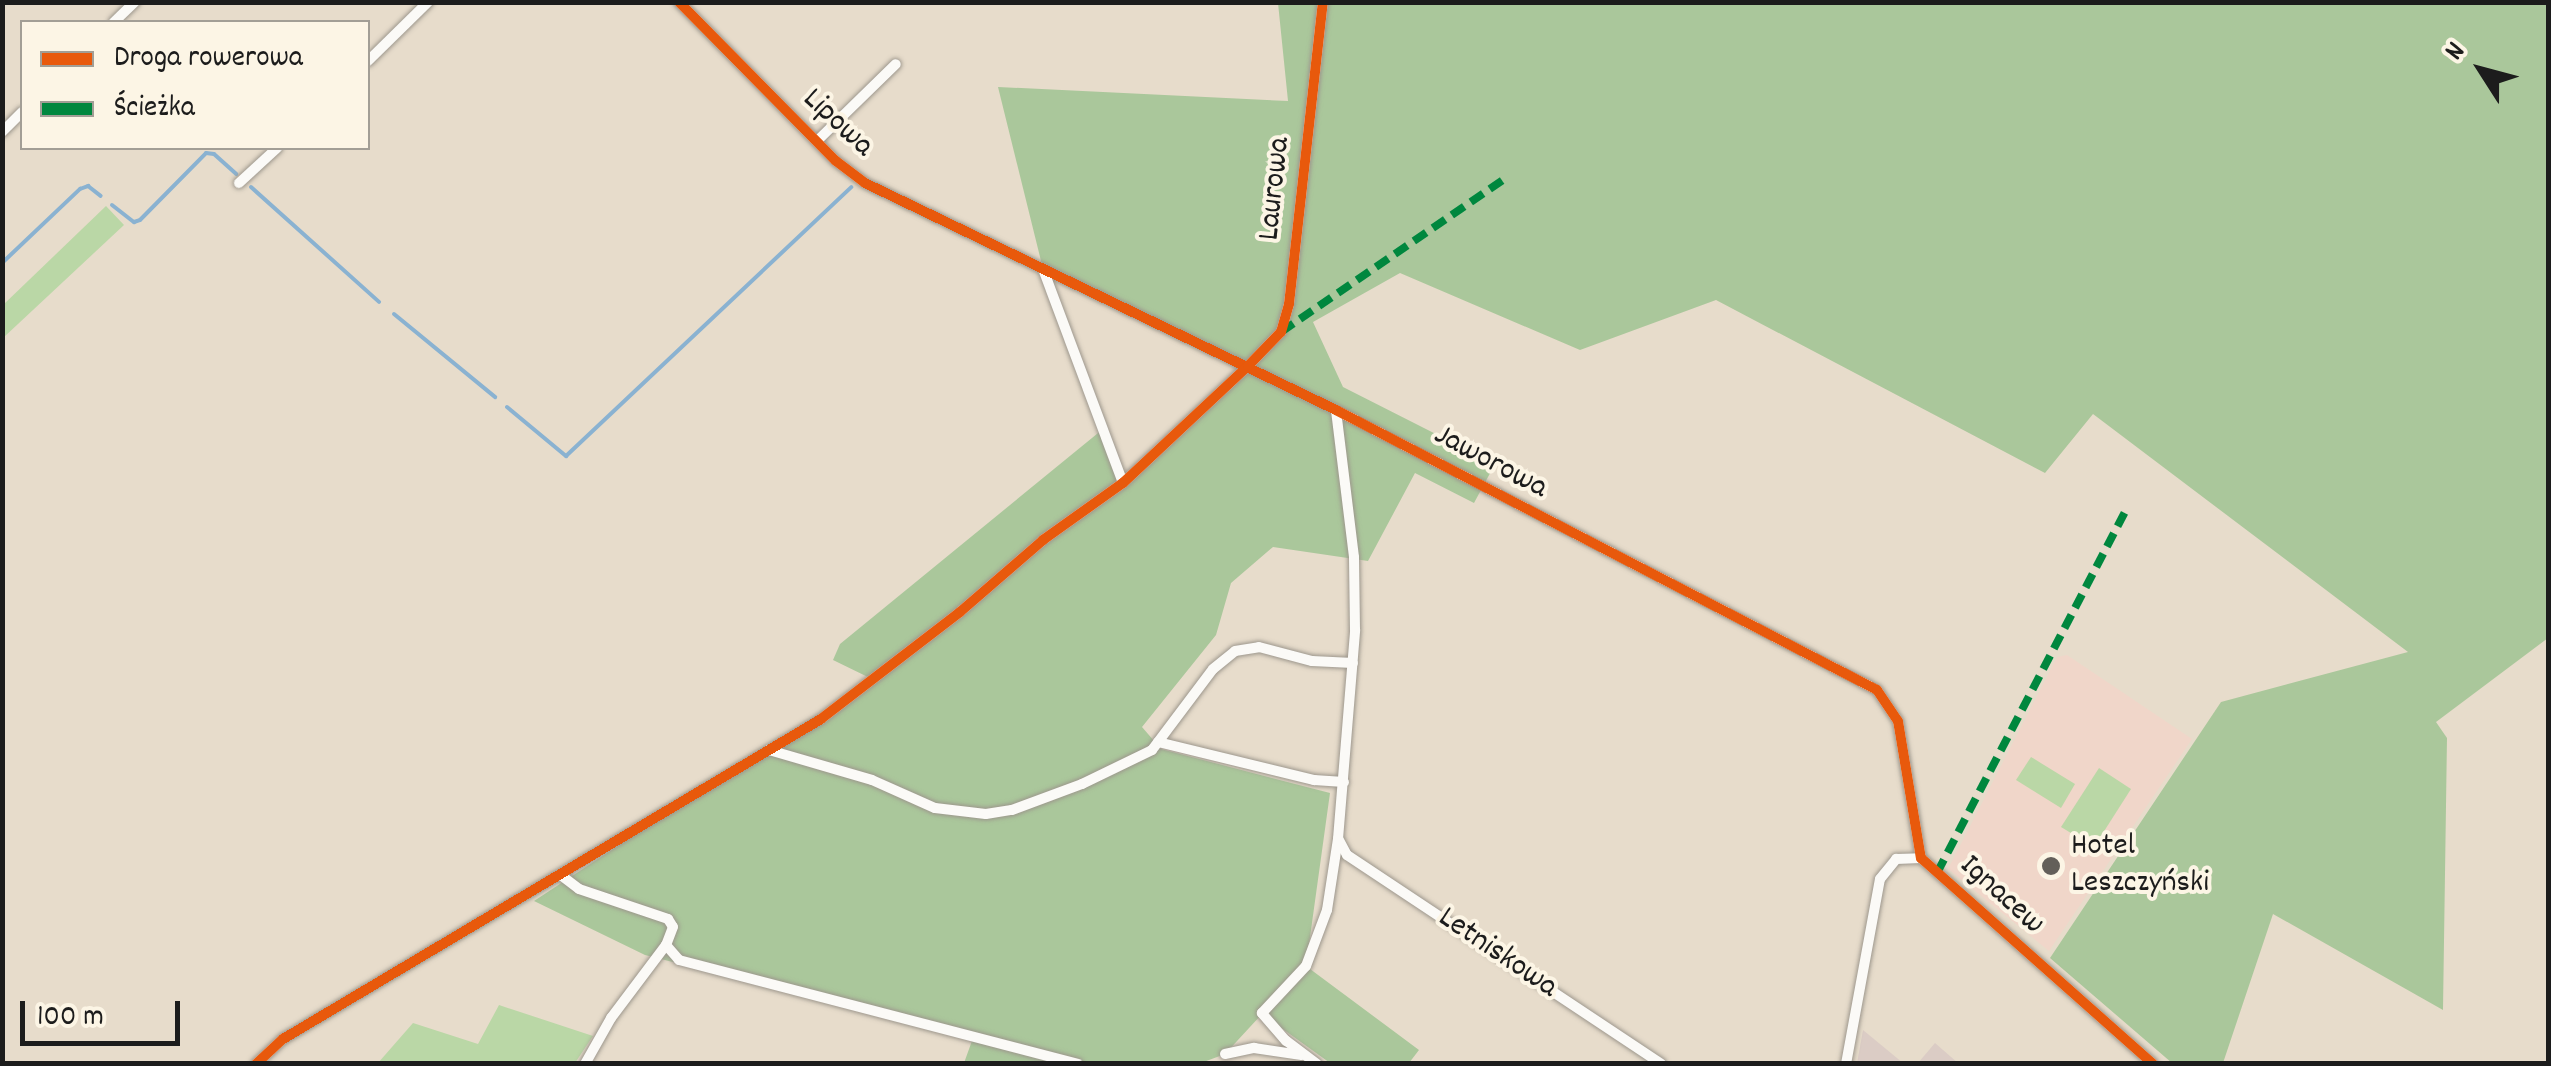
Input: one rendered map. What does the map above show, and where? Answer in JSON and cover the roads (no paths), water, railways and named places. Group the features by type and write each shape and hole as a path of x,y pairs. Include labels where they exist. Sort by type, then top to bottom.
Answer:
{"street":[{"path":"116,20 135,2"},
{"path":"370,58 428,2"},
{"name":"Lipowa","path":"679,2 864,183 1043,268"},
{"name":"Laurowa","path":"256,1064 283,1038 770,750 873,680 1044,540 1122,483 1248,366 1281,332 1289,304 1323,2"},
{"path":"817,141 896,64"},
{"path":"2,132 20,114"},
{"path":"239,183 274,150"},
{"path":"1043,268 1122,483"},
{"name":"Jaworowa","path":"1043,268 1336,410 1877,690 1898,720"},
{"path":"1312,1060 1270,1027 1262,1014 1306,966 1328,910 1338,840 1353,663 1354,557 1336,410"},
{"path":"770,750 872,780 935,808 986,814 1082,784 1152,750 1213,669 1235,650 1260,647 1312,661 1353,663"},
{"name":"Ignacew","path":"1898,720 1920,858 2153,1064"},
{"path":"1158,742 1314,780 1344,782"},
{"name":"Letniskowa","path":"1338,840 1348,854 1661,1064"},
{"path":"1846,1064 1880,880 1896,860 1920,858"},
{"path":"562,876 579,890 660,914 674,927 666,945 611,1018 585,1064"},
{"path":"666,945 679,960 1078,1064"},
{"path":"1225,1054 1262,1048 1312,1060"}],"waterway":[{"path":"112,205 134,222 140,220 206,153 214,154 236,174"},
{"path":"2,263 80,189 88,186 101,196"},
{"path":"251,187 379,302"},
{"path":"507,407 566,456 851,187"},
{"path":"394,314 495,397"}],"place":[{"name":"Hotel Leszczyński","path":"2051,866"}]}
